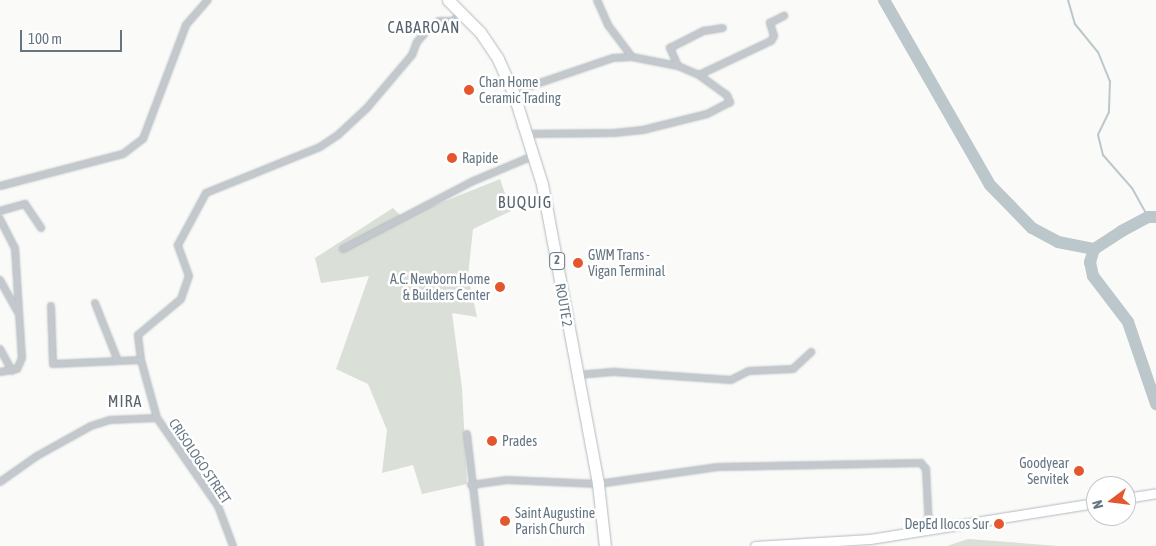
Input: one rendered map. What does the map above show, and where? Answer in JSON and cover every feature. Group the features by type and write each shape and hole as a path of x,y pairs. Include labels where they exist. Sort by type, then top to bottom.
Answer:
{"highway":[{"name":"ROUTE 2","path":"448,0 491,47 513,92 534,156 549,217 598,484 605,546"}],"main road":[{"path":"1136,496 1156,493"},
{"path":"755,546 870,539 928,528 1086,504"}],"street":[{"path":"0,186 123,154 143,139 186,25 208,0"},
{"path":"597,0 608,25 632,57"},
{"name":"CRISOLOGO STREET","path":"233,546 218,506 157,418 141,360 140,332 181,299 189,276 177,249 206,193 320,147 338,135 373,102 430,28 440,21 453,21 461,13"},
{"path":"699,75 771,41 774,36 770,23 784,16"},
{"path":"678,66 670,48 704,31 723,28"},
{"path":"513,92 613,58 632,57 678,66 699,75 727,95 728,106 708,114 643,130 614,133 526,134"},
{"path":"343,249 471,182 534,156"},
{"path":"0,211 25,204 41,228"},
{"path":"0,219 15,248 22,363 12,371 0,372"},
{"path":"0,280 19,313"},
{"path":"95,303 118,361"},
{"path":"51,306 53,364 141,360"},
{"path":"0,349 12,371"},
{"path":"577,375 615,372 731,380 749,371 793,369 811,352"},
{"path":"0,482 44,452 91,426 110,420 157,418"},
{"path":"467,434 480,546"},
{"path":"472,485 507,480 598,484 718,467 921,462 926,469 928,528"}],"shaded area":[{"path":"500,179 511,211 473,229 468,276 477,317 452,313 462,388 467,484 422,494 413,465 382,473 387,430 368,384 336,369 369,276 321,283 315,258 393,208 403,218"},
{"path":"968,539 1059,546 947,546"}],"waterway":[{"path":"884,0 990,185 1032,228 1058,242 1094,249"},
{"path":"1068,0 1075,24 1098,52 1110,81 1109,112 1098,135 1103,155 1132,188 1148,217"},
{"path":"1156,217 1148,217 1094,249 1090,262 1093,276 1128,322 1156,404"}],"place":[{"name":"Chan Home Ceramic Trading","path":"469,90"},
{"name":"Rapide","path":"452,158"},
{"name":"GWM Trans - Vigan Terminal","path":"578,263"},
{"name":"A.C. Newborn Home & Builders Center","path":"500,287"},
{"name":"Prades","path":"492,441"},
{"name":"Goodyear Servitek","path":"1079,471"},
{"name":"Saint Augustine Parish Church","path":"505,521"},
{"name":"DepEd Ilocos Sur","path":"999,524"}],"district":[{"name":"CABAROAN","path":"424,27"},
{"name":"BUQUIG","path":"525,202"},
{"name":"MIRA","path":"125,401"}]}
